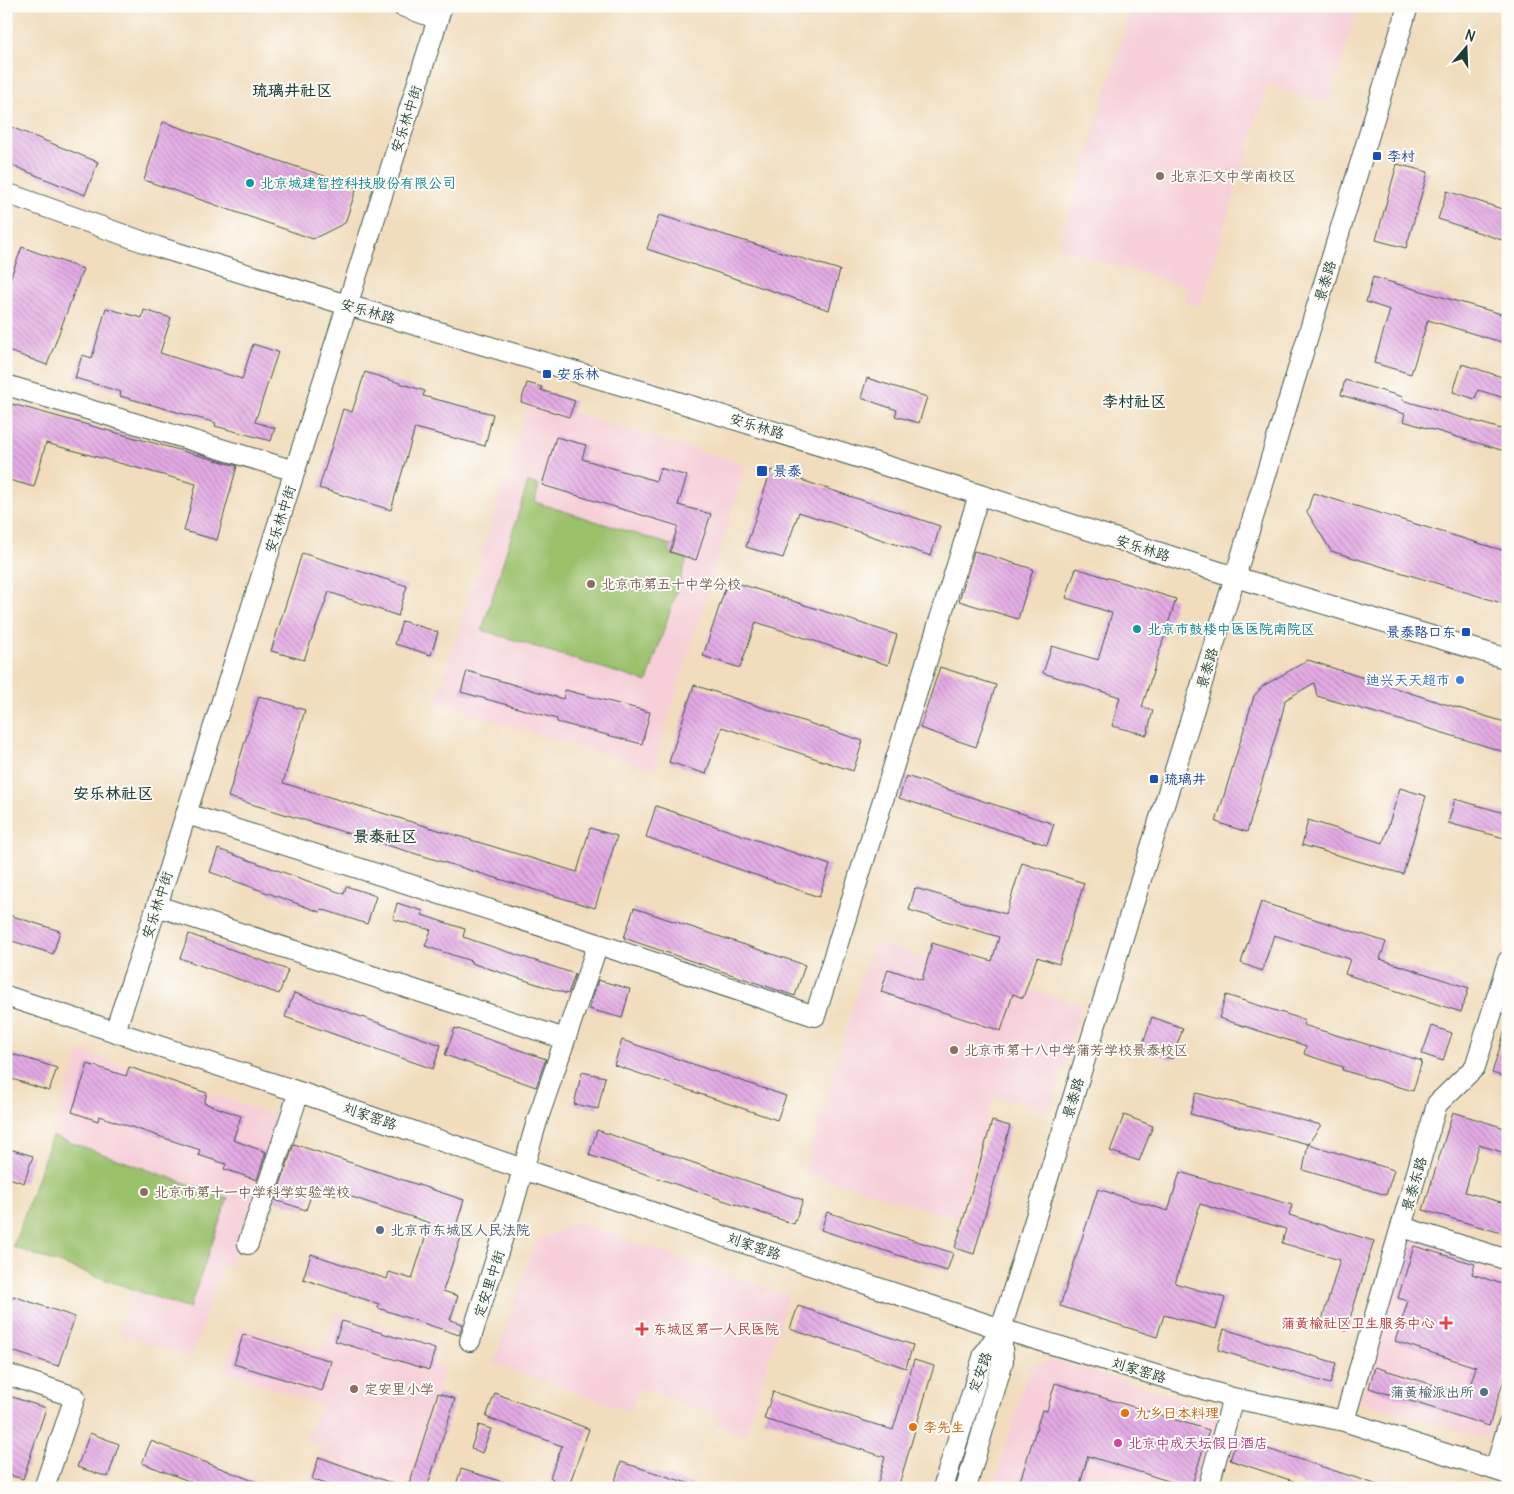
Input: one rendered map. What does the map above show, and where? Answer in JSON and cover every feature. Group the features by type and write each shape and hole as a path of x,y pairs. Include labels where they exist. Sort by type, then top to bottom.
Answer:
{"street":[{"path":"402,6 440,12"},
{"name":"景泰路","path":"1001,1329 1236,578 1408,6"},
{"name":"安乐林中街","path":"115,1032 157,906 440,12"},
{"name":"安乐林路","path":"6,193 158,247 662,397 979,495 1236,578 1508,659"},
{"path":"6,385 295,471"},
{"path":"186,814 598,944 815,1016 979,495"},
{"path":"157,906 565,1039"},
{"name":"定安里中街","path":"470,1341 512,1208 522,1169 598,944"},
{"name":"景泰东路","path":"1344,1421 1437,1104 1476,1067 1508,961"},
{"name":"刘家窑路","path":"6,996 299,1092 522,1169 1001,1329 1233,1398 1344,1421 1501,1472"},
{"path":"248,1244 299,1092"},
{"path":"1402,1227 1508,1260"},
{"name":"定安路","path":"943,1488 984,1354 1001,1329"},
{"name":"定安路","path":"966,1488 1004,1361 1001,1329"},
{"path":"6,1374 75,1397 44,1488"},
{"path":"1208,1488 1233,1398"},
{"path":"1501,1472 1508,1425"}],"shaded area":[{"name":"北京汇文中学南校区","path":"1132,6 1358,6 1329,104 1267,85 1200,307 1184,302 1188,287 1059,248"},
{"name":"北京市第五十中学分校","path":"528,404 569,417 571,412 746,465 653,769 436,703"},
{"name":"北京市第十八中学蒲芳学校景泰校区","path":"873,942 1082,1005 1050,1112 994,1095 957,1219 803,1172"},
{"name":"北京市第十一中学科学实验学校","path":"80,1051 280,1117 230,1267 223,1265 191,1358 118,1333 133,1289 13,1247"},
{"name":"东城区第一人民医院","path":"577,1222 789,1295 745,1436 716,1425 718,1416 640,1388 630,1412 494,1363 536,1241"},
{"name":"蒲黄榆社区卫生服务中心","path":"1409,1236 1486,1259 1483,1269 1508,1277 1508,1368 1487,1439 1360,1401"},
{"name":"定安里小学","path":"336,1312 438,1343 433,1362 444,1368 405,1486 320,1455 322,1448 306,1440 321,1406 223,1371 240,1327 323,1349"},
{"path":"1056,1361 1222,1411 1199,1488 993,1488 1030,1365"}],"green space":[{"path":"528,482 539,485 535,502 671,545 669,553 687,559 647,682 482,630"},
{"path":"52,1136 228,1198 189,1309 13,1247"}],"building":[{"name":"北京城建智控科技股份有限公司","path":"163,122 357,187 345,223 313,239 144,180"},
{"path":"6,125 98,162 85,195 6,163"},
{"path":"1397,164 1428,172 1406,248 1376,240"},
{"path":"1447,191 1508,211 1508,242 1438,219"},
{"path":"659,215 840,270 829,310 647,249"},
{"path":"22,247 83,269 47,365 6,350 6,290"},
{"path":"1373,277 1508,316 1501,342 1428,320 1411,374 1374,363 1390,310 1366,302"},
{"path":"106,308 142,318 144,310 171,318 160,353 242,379 253,344 278,352 255,422 275,428 271,441 215,426 216,423 120,396 121,392 75,378 82,355 92,358"},
{"path":"1462,364 1508,379 1508,399 1478,390 1475,399 1453,392"},
{"path":"365,372 425,391 423,396 493,414 485,446 415,428 391,510 319,488 343,409 352,412"},
{"path":"867,378 927,397 919,423 895,416 897,410 861,398"},
{"path":"1345,380 1403,397 1402,400 1508,431 1508,452 1403,421 1405,414 1341,395"},
{"path":"527,383 542,387 541,390 575,401 569,417 521,402"},
{"path":"12,404 237,466 217,540 184,531 196,484 46,443 34,487 6,479 6,427"},
{"path":"556,437 586,445 582,459 656,481 660,468 687,476 678,505 711,514 696,560 670,552 678,526 542,485"},
{"path":"771,470 940,526 931,556 799,512 783,558 746,547"},
{"path":"1313,493 1508,552 1508,605 1331,551 1307,512"},
{"path":"974,551 1033,569 1018,619 959,601"},
{"path":"302,553 407,586 398,616 329,592 304,660 271,651"},
{"name":"北京市鼓楼中医医院南院区","path":"1076,568 1176,599 1142,707 1153,710 1147,735 1112,726 1120,697 1043,673 1052,646 1098,660 1112,613 1066,598"},
{"path":"728,580 897,635 888,665 756,622 740,668 703,656"},
{"path":"402,621 438,632 431,655 395,644"},
{"path":"1308,660 1508,723 1508,753 1317,696 1314,683 1285,700 1247,832 1216,822 1254,696 1263,686"},
{"path":"940,667 996,685 976,747 920,728"},
{"path":"467,671 563,699 565,690 650,712 642,744 557,722 557,719 461,692"},
{"path":"694,685 863,741 853,771 722,727 706,774 669,762"},
{"path":"259,696 305,710 283,783 577,872 590,828 617,836 595,908 228,797"},
{"path":"906,776 1054,824 1047,845 899,798"},
{"path":"1400,788 1426,796 1403,874 1302,845 1308,820 1383,843"},
{"path":"1455,799 1508,814 1508,839 1448,823"},
{"path":"656,806 830,865 819,897 646,837"},
{"path":"218,849 344,894 346,886 376,896 367,924 321,909 320,912 210,872"},
{"path":"1022,863 1084,883 1059,964 1037,957 1023,998 1013,994 1001,1031 881,992 888,969 922,980 932,943 992,961 999,937 909,910 915,888 1006,914"},
{"path":"1261,902 1386,942 1380,959 1469,988 1461,1012 1345,974 1350,959 1274,935 1262,971 1241,963"},
{"path":"397,903 423,911 422,915 465,929 463,937 575,974 568,994 425,946 431,930 393,919"},
{"path":"634,908 805,965 795,996 624,938"},
{"path":"6,914 60,931 53,954 6,939"},
{"path":"189,934 288,970 279,994 180,958"},
{"path":"598,980 630,989 622,1018 589,1009"},
{"path":"294,993 441,1045 433,1069 285,1017"},
{"path":"1226,995 1305,1020 1303,1025 1422,1061 1413,1091 1342,1070 1343,1067 1304,1054 1306,1046 1219,1018"},
{"path":"1152,1017 1183,1028 1172,1059 1141,1049"},
{"path":"1432,1026 1452,1033 1443,1061 1422,1054"},
{"path":"455,1028 546,1059 536,1087 445,1055"},
{"path":"1505,1030 1508,1031 1508,1078 1492,1073"},
{"path":"622,1040 786,1096 777,1120 614,1065"},
{"path":"6,1052 57,1068 49,1091 6,1077"},
{"path":"88,1064 126,1076 129,1067 207,1093 204,1103 241,1116 233,1140 266,1152 257,1180 224,1169 226,1164 198,1155 200,1150 99,1116 98,1121 72,1112"},
{"path":"582,1072 605,1077 598,1109 574,1104"},
{"path":"1196,1093 1321,1125 1308,1144 1190,1114"},
{"path":"1453,1112 1508,1129 1508,1154 1479,1145 1465,1192 1508,1204 1508,1235 1423,1210"},
{"path":"1124,1115 1153,1126 1139,1161 1110,1151"},
{"path":"992,1121 1010,1126 974,1254 955,1248"},
{"path":"597,1130 803,1200 794,1224 589,1155"},
{"path":"294,1144 464,1200 456,1226 464,1228 443,1291 458,1296 450,1320 463,1324 459,1335 378,1308 379,1304 303,1279 311,1254 387,1279 389,1272 412,1279 430,1223 340,1193 336,1195 314,1187 306,1210 275,1200"},
{"path":"1308,1144 1394,1170 1386,1195 1303,1170"},
{"path":"6,1148 33,1156 24,1183 6,1177"},
{"path":"1180,1172 1292,1205 1289,1215 1374,1241 1346,1331 1321,1323 1340,1260 1282,1243 1286,1229 1200,1204 1175,1283 1225,1298 1216,1329 1164,1315 1157,1337 1060,1306 1098,1189 1168,1211"},
{"path":"827,1212 953,1253 947,1271 821,1230"},
{"name":"蒲黄榆社区卫生服务中心","path":"1414,1246 1475,1264 1472,1274 1508,1286 1508,1367 1489,1426 1369,1388 1375,1367 1467,1395 1476,1367 1395,1341 1408,1301 1398,1298"},
{"path":"13,1296 75,1317 58,1366 6,1349 6,1314"},
{"path":"798,1306 913,1345 906,1368 790,1329"},
{"path":"342,1321 435,1349 429,1370 335,1341"},
{"path":"1224,1329 1336,1363 1330,1384 1218,1350"},
{"path":"243,1334 331,1361 322,1391 234,1364"},
{"path":"914,1360 934,1366 898,1488 877,1486 885,1457 764,1419 773,1392 893,1430"},
{"name":"北京中成天坛假日酒店","path":"1055,1383 1209,1430 1191,1488 1088,1456 1079,1488 1018,1488 1042,1410 1047,1411"},
{"path":"438,1393 455,1399 427,1488 408,1488"},
{"path":"495,1393 589,1429 568,1488 550,1488 553,1479 550,1477 562,1446 486,1417"},
{"path":"6,1395 46,1408 23,1479 6,1474"},
{"path":"479,1425 491,1429 482,1453 471,1448"},
{"path":"90,1433 119,1444 108,1477 77,1467"},
{"path":"1237,1439 1378,1485 1378,1488 1314,1488 1230,1460"},
{"path":"151,1441 269,1488 207,1488 142,1463"},
{"path":"319,1457 400,1486 399,1488 336,1488 312,1479"},
{"path":"621,1462 694,1485 693,1488 637,1488 615,1481"},
{"path":"461,1469 513,1485 513,1488 455,1488"}],"place":[{"name":"李村","path":"1377,156"},
{"name":"北京汇文中学南校区","path":"1160,176"},
{"name":"北京城建智控科技股份有限公司","path":"250,183"},
{"name":"安乐林","path":"547,374"},
{"name":"景泰","path":"762,471"},
{"name":"北京市第五十中学分校","path":"591,584"},
{"name":"北京市鼓楼中医医院南院区","path":"1137,629"},
{"name":"景泰路口东","path":"1466,632"},
{"name":"迪兴天天超市","path":"1460,680"},
{"name":"琉璃井","path":"1154,779"},
{"name":"北京市第十八中学蒲芳学校景泰校区","path":"954,1050"},
{"name":"北京市第十一中学科学实验学校","path":"144,1192"},
{"name":"北京市东城区人民法院","path":"380,1230"},
{"name":"蒲黄榆社区卫生服务中心","path":"1446,1323"},
{"name":"东城区第一人民医院","path":"642,1329"},
{"name":"定安里小学","path":"354,1389"},
{"name":"蒲黄榆派出所","path":"1484,1392"},
{"name":"九乡日本料理","path":"1125,1413"},
{"name":"李先生","path":"913,1427"},
{"name":"北京中成天坛假日酒店","path":"1118,1443"}],"district":[{"name":"琉璃井社区","path":"292,90"},
{"name":"李村社区","path":"1134,401"},
{"name":"安乐林社区","path":"113,793"},
{"name":"景泰社区","path":"385,836"}]}
